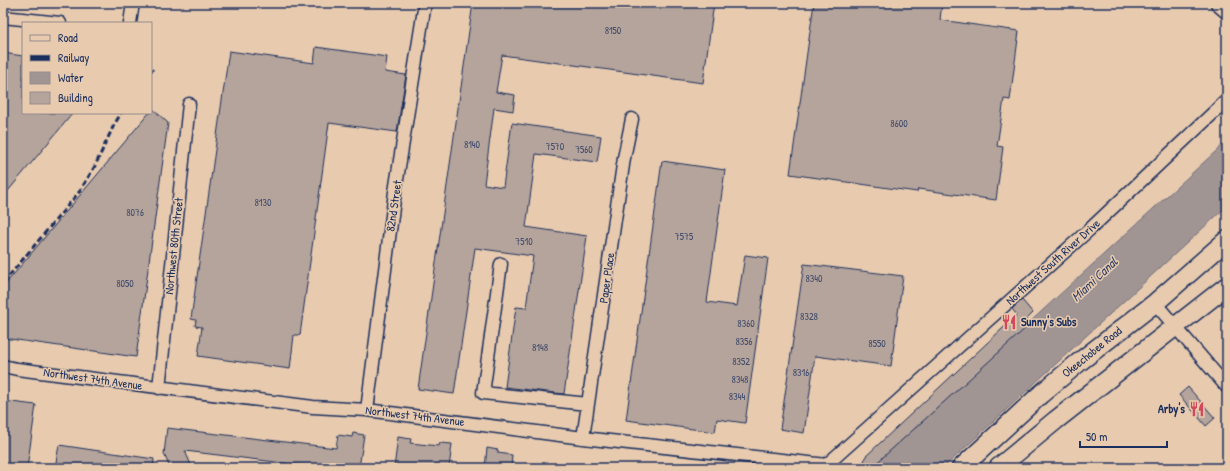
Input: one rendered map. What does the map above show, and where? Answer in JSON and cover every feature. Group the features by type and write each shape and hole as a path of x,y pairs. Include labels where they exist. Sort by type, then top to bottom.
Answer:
{"highway":[{"path":"1220,3 1227,9"},
{"name":"Okeechobee Road","path":"961,468 1062,376 1155,303 1227,240"},
{"path":"998,468 1056,420 1227,286"}],"street":[{"path":"130,22 132,3"},
{"name":"82nd Street","path":"367,410 395,192 425,3"},
{"path":"3,17 50,22"},
{"name":"Northwest South River Drive","path":"825,466 1089,230 1227,100"},
{"name":"Northwest 80th Street","path":"159,388 189,104"},
{"name":"Paper Place","path":"584,438 624,158 632,119"},
{"path":"502,264 483,393 588,404"},
{"path":"1155,303 1175,328 1227,386"},
{"name":"Northwest 74th Avenue","path":"3,366 159,388 313,407 367,410 584,438 825,466"}],"water":[{"name":"Miami Canal","path":"1227,141 1227,206 943,468 871,468"}],"building":[{"path":"473,3 714,3 703,83 502,55 496,92 515,95 513,111 494,108 484,184 503,187 512,123 601,136 597,162 536,154 526,227 587,236 564,394 505,387 516,307 526,308 533,256 475,248 454,394 418,389"},
{"path":"814,3 942,3 940,20 1019,31 1010,100 1004,99 997,146 1003,147 996,200 918,189 917,192 790,174"},
{"path":"316,47 387,57 385,72 406,75 397,132 329,123 300,335 294,335 290,369 198,356 202,327 195,326 196,320 191,319 229,51 314,63"},
{"path":"3,53 22,56 22,114 72,114 3,197"},
{"path":"153,109 168,123 136,357 3,338 3,287 148,114 152,114"},
{"path":"662,161 725,170 707,302 737,306 745,255 768,258 745,423 717,419 715,432 626,420"},
{"path":"804,264 903,276 891,366 815,356 804,433 780,429"},
{"path":"1022,300 1033,313 1025,321 1028,326 871,468 863,468 865,457 1017,315 1012,309"},
{"path":"1188,387 1215,418 1206,426 1179,395"},
{"path":"3,401 36,405 27,468 3,468"},
{"path":"167,428 336,448 338,435 352,437 353,433 364,435 359,468 325,468 185,451 191,465 186,468 170,468 164,454"},
{"path":"398,437 411,439 410,443 439,446 440,443 452,444 449,468 394,468"},
{"path":"59,445 154,459 153,468 55,468"},
{"path":"487,448 498,450 498,453 512,455 511,468 485,468"}],"railway":[{"path":"3,283 80,191 95,166 120,114"}],"place":[{"name":"Sunny's Subs","path":"1009,322"},
{"name":"Arby's","path":"1197,409"}]}
